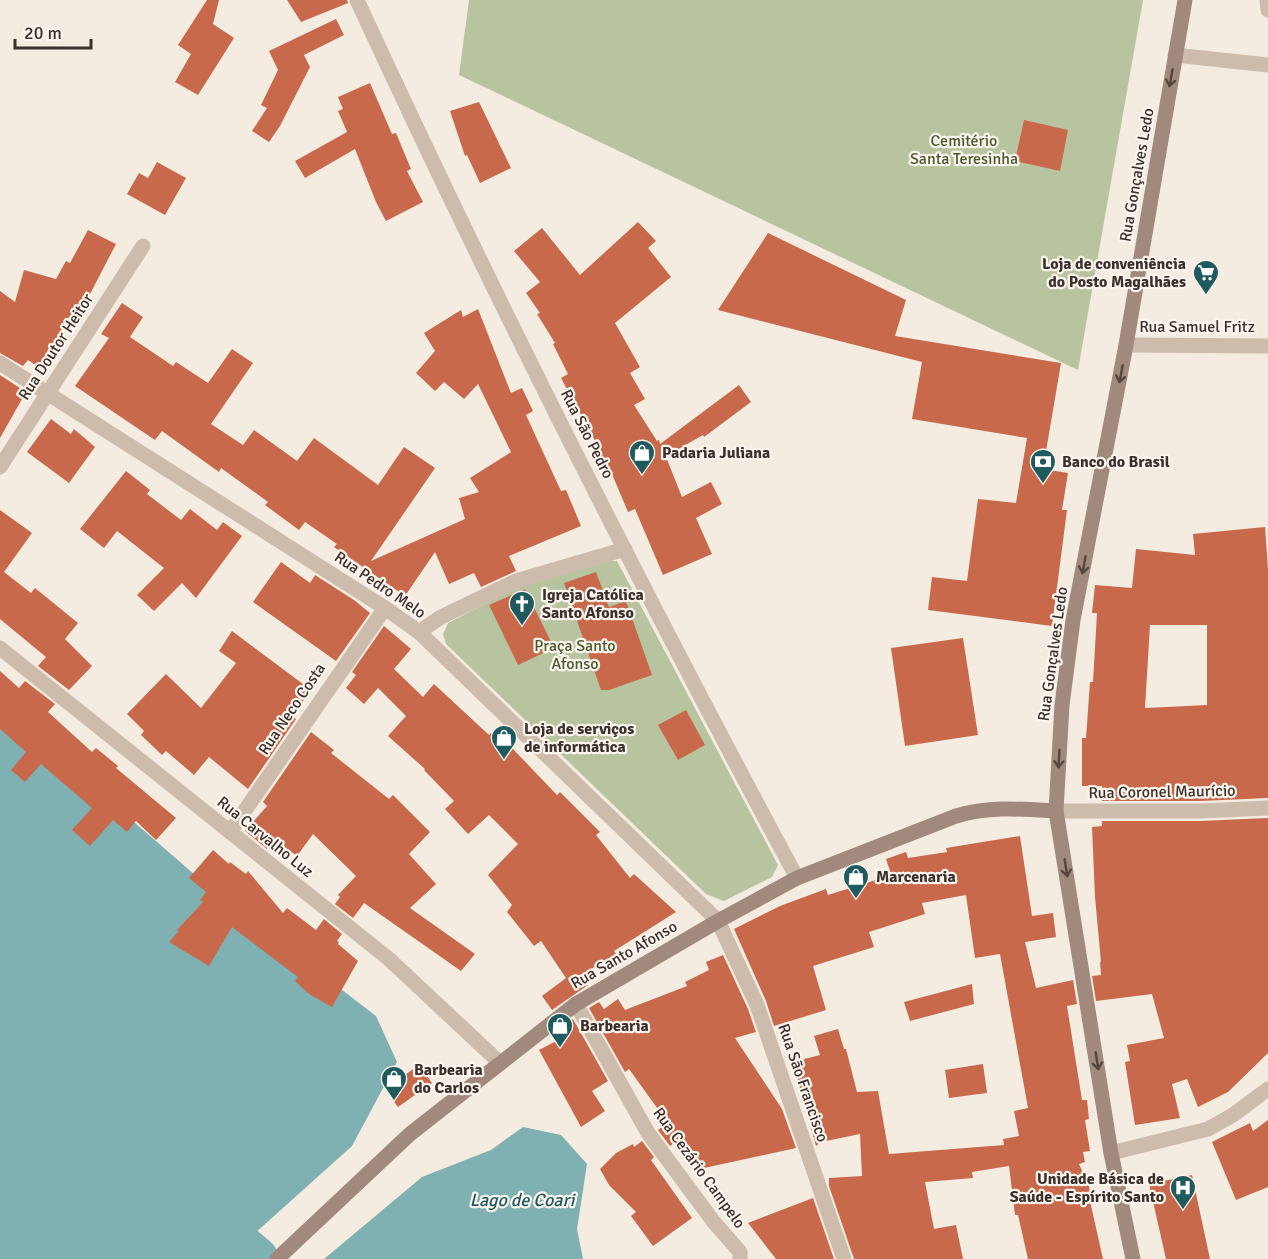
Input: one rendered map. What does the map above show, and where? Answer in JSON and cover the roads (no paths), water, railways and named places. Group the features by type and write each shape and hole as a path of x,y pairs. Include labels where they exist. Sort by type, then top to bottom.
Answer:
{"main road":[{"name":"Rua Gonçalves Ledo","path":"1133,1259 1112,1153 1056,811 1062,705 1074,620 1126,345 1185,0"},
{"name":"Rua Santo Afonso","path":"277,1259 410,1134 499,1062 576,1004 718,921 797,878 974,810 1002,808 1056,811"}],"street":[{"name":"Rua São Pedro","path":"357,0 498,296 702,702 797,878"},
{"path":"1268,0 1268,10"},
{"path":"1175,55 1268,65"},
{"name":"Rua Doutor Heitor","path":"0,467 143,246"},
{"name":"Rua Samuel Fritz","path":"1126,345 1268,346"},
{"name":"Rua Pedro Melo","path":"0,363 385,608 419,632 718,921"},
{"path":"419,632 441,617 516,581 625,549"},
{"name":"Rua Neco Costa","path":"230,832 385,608"},
{"name":"Rua Carvalho Luz","path":"0,648 389,959 499,1062"},
{"name":"Rua Coronel Maurício","path":"1056,811 1200,812 1268,808"},
{"name":"Rua São Francisco","path":"718,921 757,1005 844,1259"},
{"name":"Rua Cezário Campelo","path":"576,1004 648,1133 713,1221 740,1252 740,1259"},
{"path":"1112,1153 1208,1129 1243,1108 1268,1089"}],"water":[{"path":"0,706 217,894 376,1016 397,1062 352,1146 226,1259 0,1259"},
{"name":"Lago de Coari","path":"523,1127 561,1135 587,1164 577,1229 583,1259 324,1259 422,1177 491,1150"}],"waterway":[{"path":"193,1206 256,1259"}],"place":[{"name":"Loja de conveniência do Posto Magalhães","path":"1206,296"},
{"name":"Padaria Juliana","path":"642,476"},
{"name":"Banco do Brasil","path":"1043,485"},
{"name":"Igreja Católica Santo Afonso","path":"522,627"},
{"name":"Loja de serviços de informática","path":"504,761"},
{"name":"Marcenaria","path":"856,900"},
{"name":"Barbearia","path":"560,1049"},
{"name":"Barbearia do Carlos","path":"394,1102"},
{"name":"Unidade Básica de Saúde - Espírito Santo","path":"1183,1211"}],"park label":[{"name":"Cemitério Santa Teresinha","path":"964,150"},
{"name":"Praça Santo Afonso","path":"575,655"}]}
